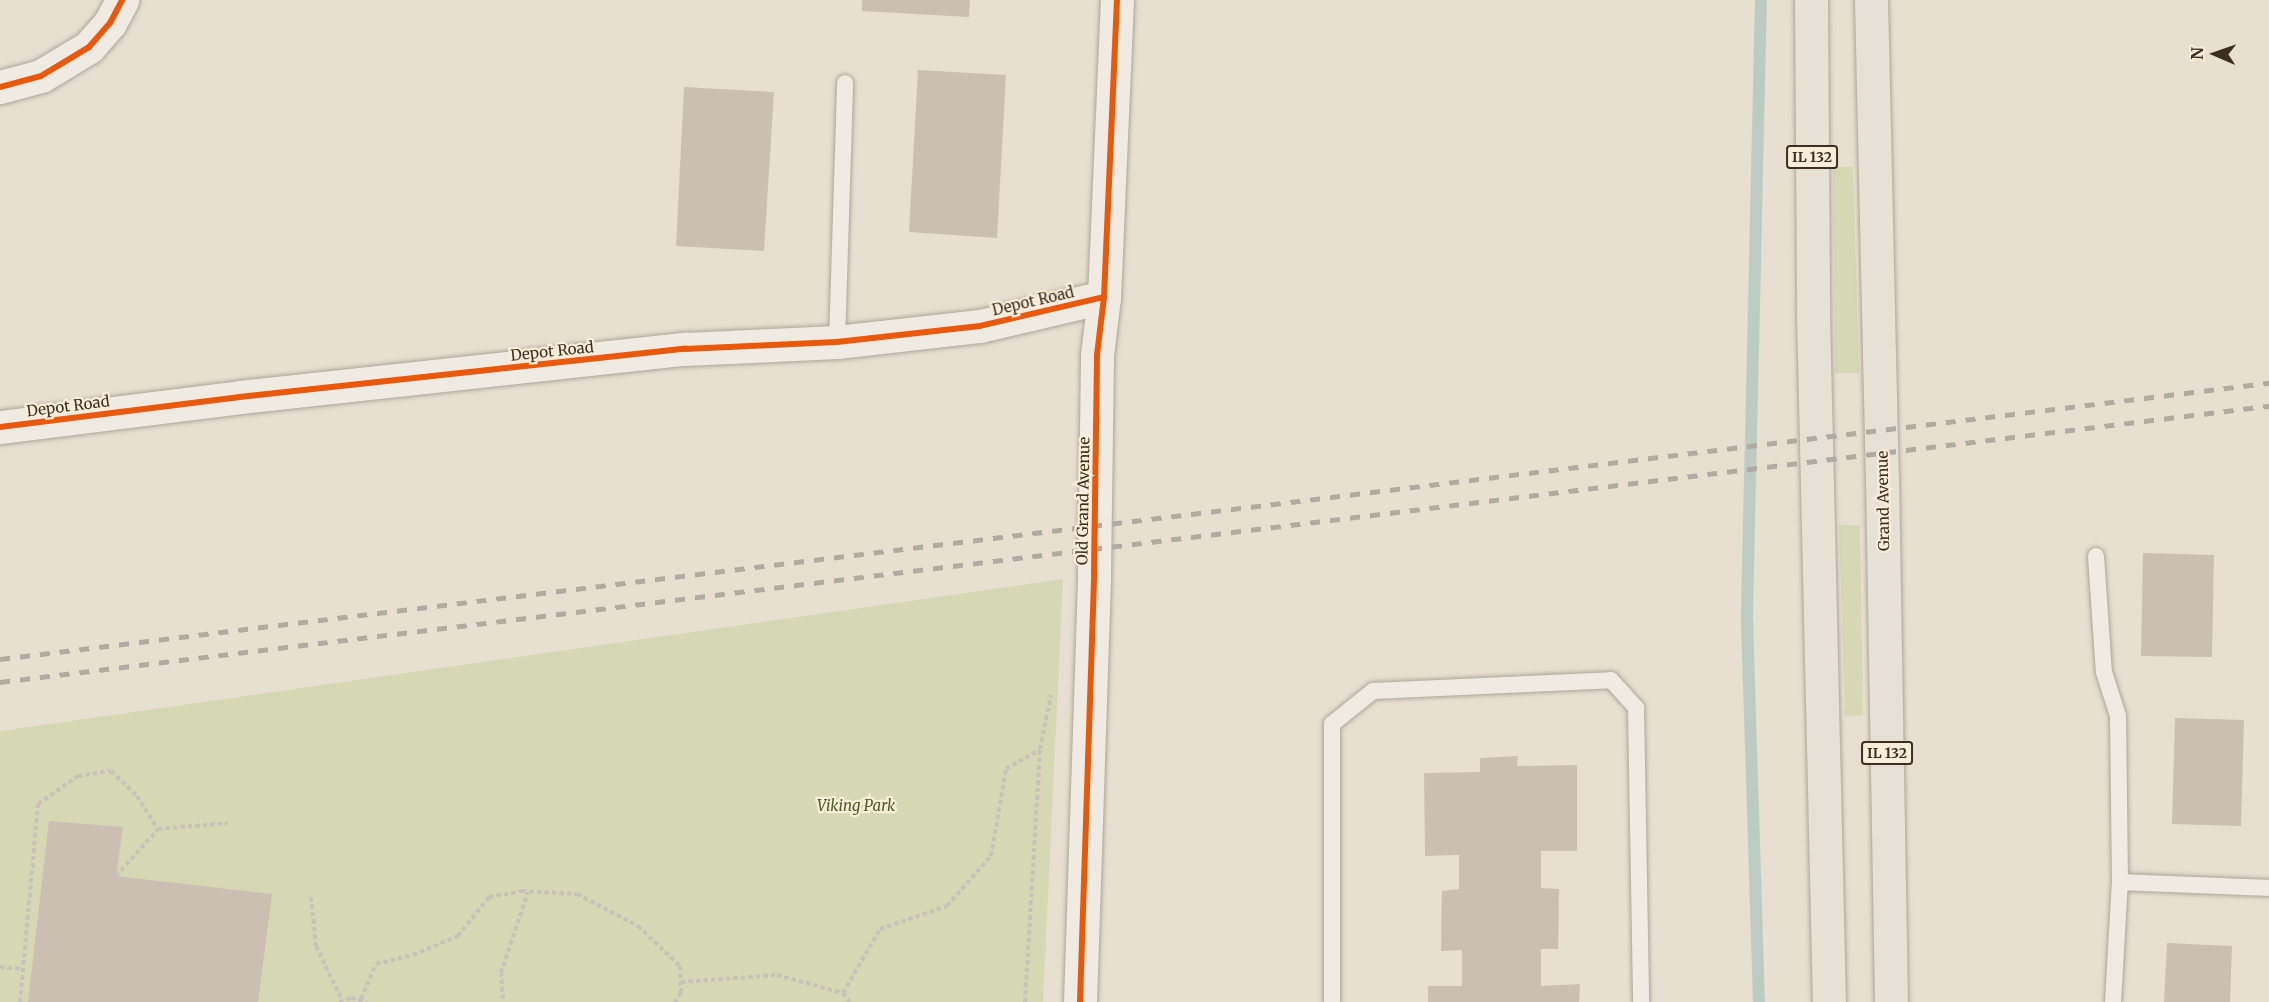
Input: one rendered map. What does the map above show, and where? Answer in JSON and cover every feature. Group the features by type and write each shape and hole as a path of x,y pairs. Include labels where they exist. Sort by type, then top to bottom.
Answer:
{"main road":[{"name":"IL 132","path":"1811,0 1813,314 1828,1002"},
{"name":"Grand Avenue","path":"1871,0 1891,1002"}],"street":[{"name":"Old Grand Avenue","path":"1080,1002 1095,573 1097,355 1104,297 1117,0"},
{"path":"0,87 41,76 89,47 116,12"},
{"name":"Depot Road","path":"0,427 252,396 685,349 837,342 980,326 1104,297"}],"lane":[{"path":"837,342 845,83"},
{"path":"2097,556 2104,672 2118,716 2120,882 2113,1002"},
{"path":"1332,1002 1332,724 1373,691 1611,680 1636,708 1641,1002"},
{"path":"2120,882 2269,888"}],"path":[{"path":"1025,1002 1040,749 1052,694"},
{"path":"843,993 880,929 947,906 991,855 1006,769 1040,749"},
{"path":"20,1002 38,804 78,776 111,771 137,796 158,829"},
{"path":"116,876 158,829 228,823"},
{"path":"503,999 501,973 528,891"},
{"path":"311,897 316,946 340,1001 363,1001 375,964 413,955 458,936 489,897 528,891 577,894 638,926 681,966 681,993 675,1002"},
{"path":"0,967 23,969"},
{"path":"681,982 777,975 843,993 850,1002"}],"green space":[{"path":"1833,167 1853,167 1859,373 1835,373"},
{"path":"1839,525 1860,525 1863,715 1845,717"},
{"name":"Viking Park","path":"1063,579 1043,1002 0,1002 0,731"}],"building":[{"path":"862,0 970,0 969,17 862,11"},
{"path":"918,70 1006,75 997,238 909,232"},
{"path":"684,87 774,92 764,251 676,246"},
{"path":"2143,553 2214,555 2212,657 2141,656"},
{"path":"2175,718 2244,720 2241,826 2172,824"},
{"path":"1518,756 1517,766 1577,765 1577,851 1541,851 1541,888 1559,889 1558,949 1541,949 1541,986 1580,984 1579,1002 1428,1002 1428,986 1462,986 1462,950 1441,951 1442,891 1459,889 1459,855 1425,856 1424,773 1480,772 1480,758"},
{"path":"49,821 123,827 116,876 272,894 258,1002 28,1002"},
{"path":"2167,943 2232,946 2230,1002 2164,1002"}],"waterway":[{"path":"1759,1002 1747,611 1761,0"}],"railway":[{"path":"0,659 2269,383"},
{"path":"0,682 2269,406"}],"cycle path":[{"path":"0,87 41,76 89,47 110,23 122,0"},
{"path":"1080,1002 1094,573 1097,355 1104,297 1117,0"},
{"path":"0,427 240,397 685,349 837,342 980,326 1104,297"}]}
